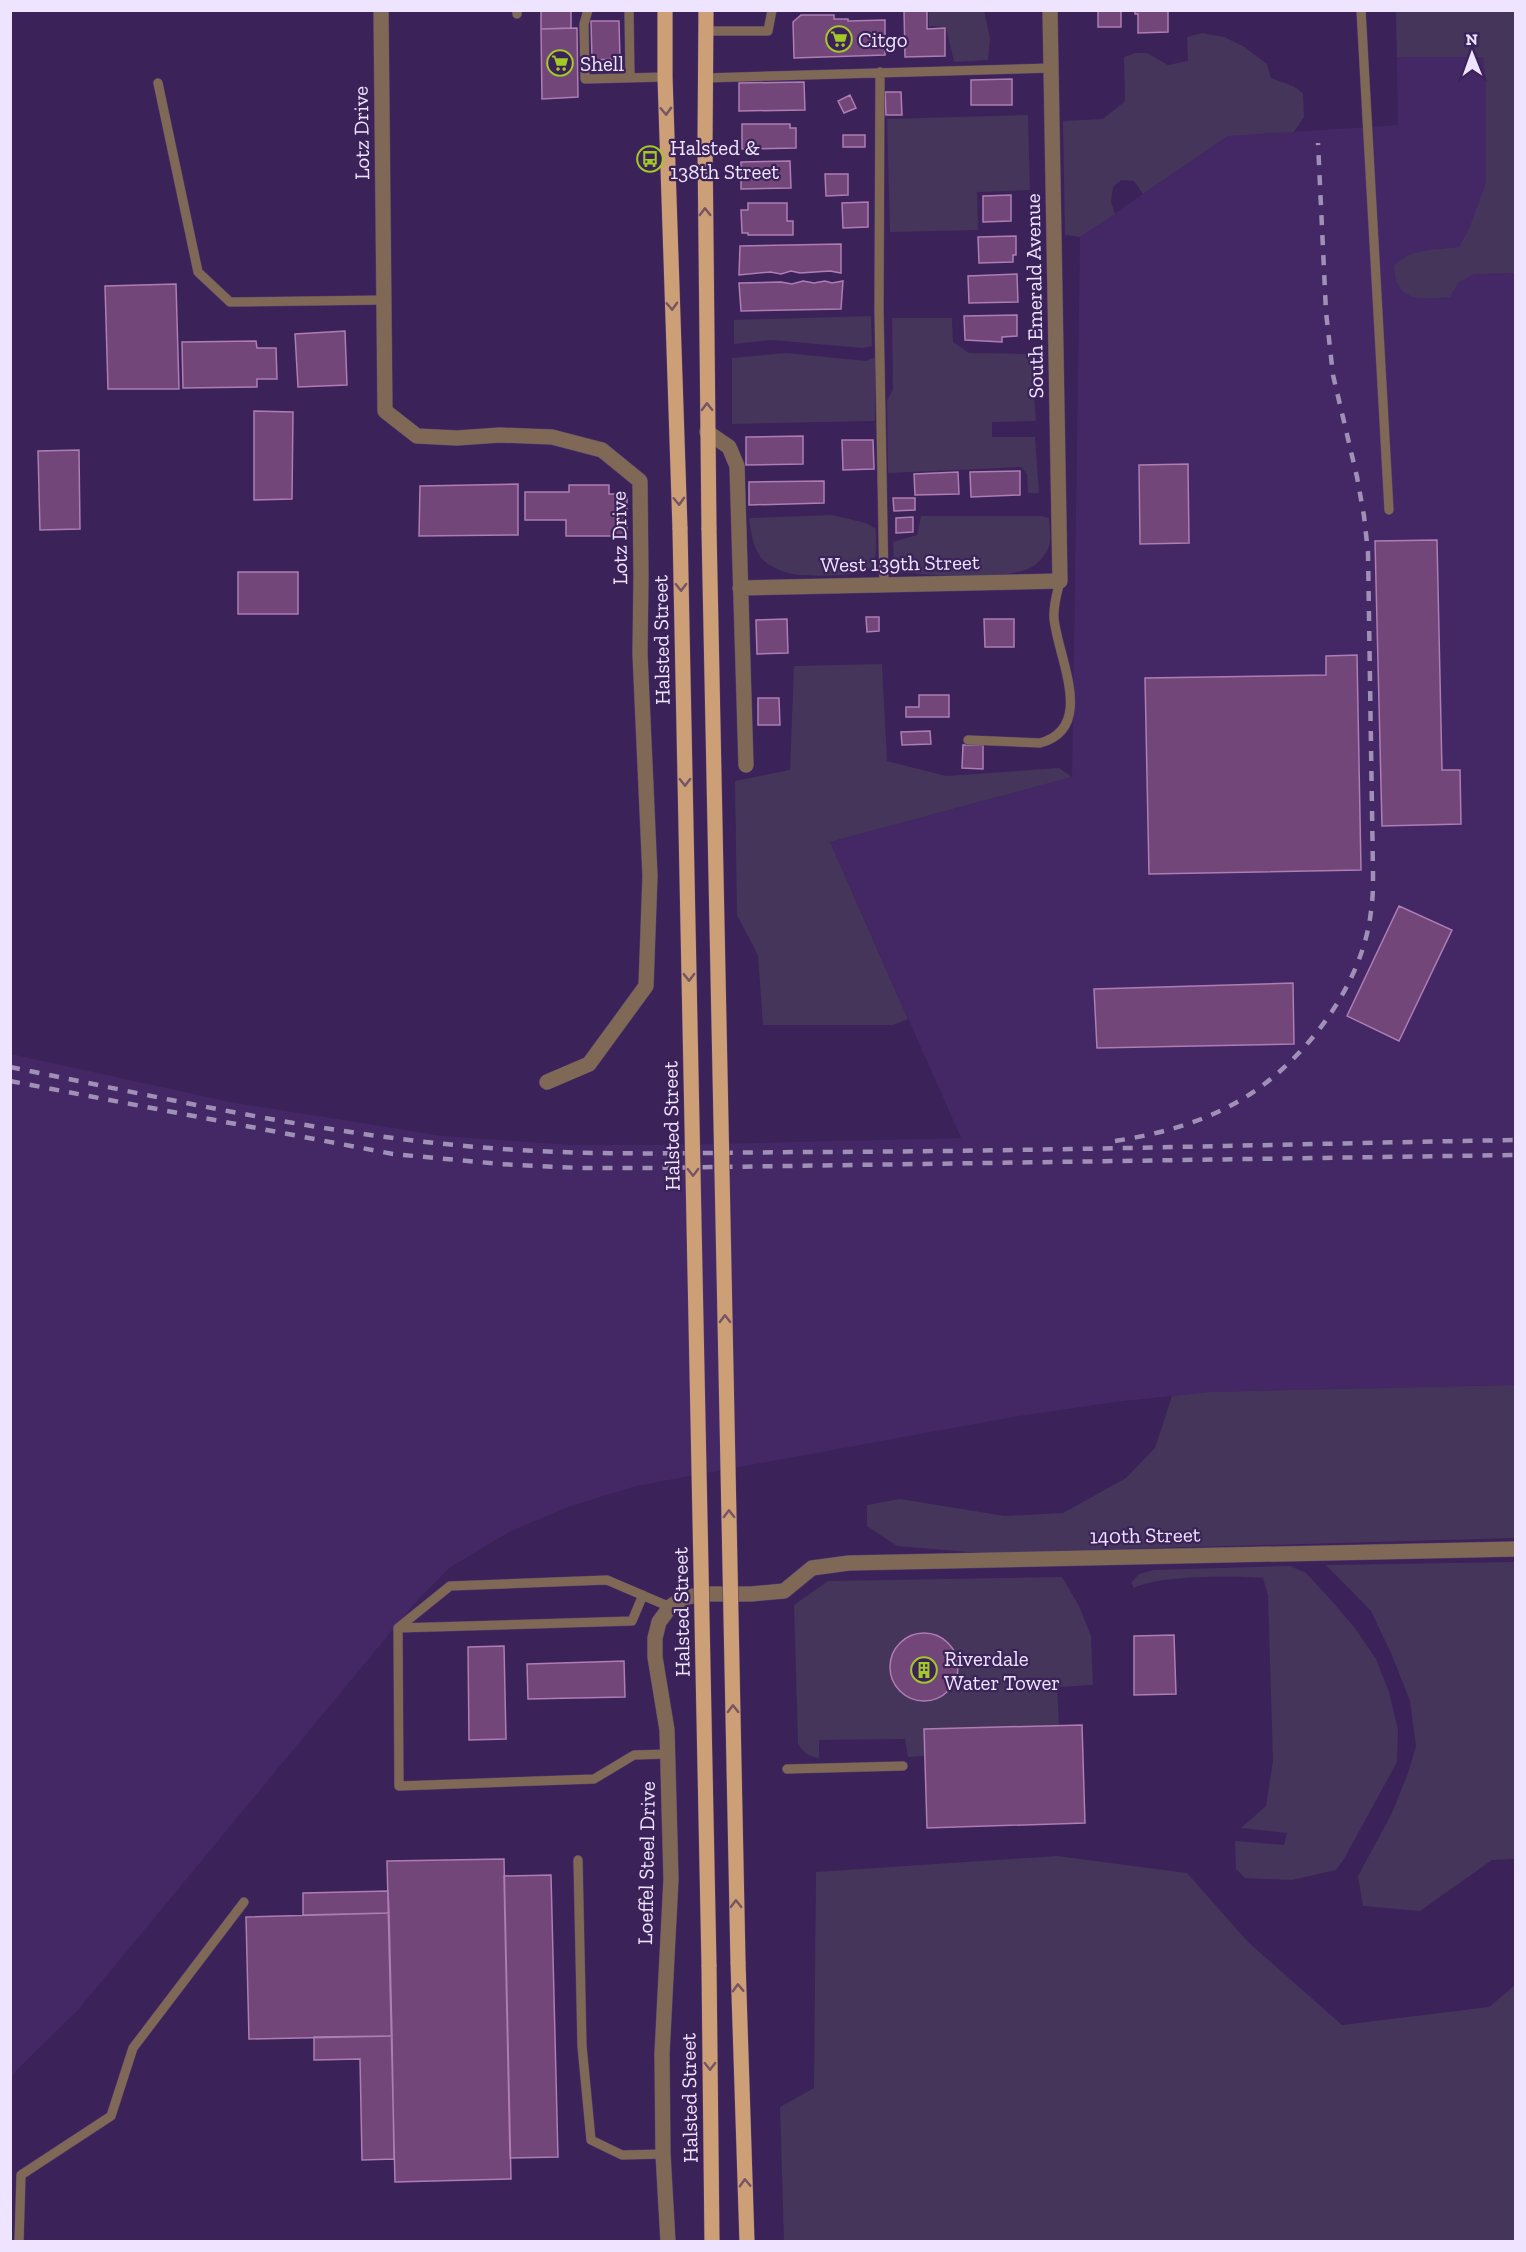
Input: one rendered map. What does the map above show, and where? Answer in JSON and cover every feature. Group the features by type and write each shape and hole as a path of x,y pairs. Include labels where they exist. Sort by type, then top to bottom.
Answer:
{"main road":[{"name":"Halsted Street","path":"665,10 665,77 680,528 709,1965 712,2241"},
{"path":"706,10 707,432 738,1962 747,2241"}],"street":[{"name":"Lotz Drive","path":"381,10 385,411 417,436 457,438 500,435 552,436 602,450 640,481 640,654 650,876 646,986 589,1064 547,1082"},
{"name":"South Emerald Avenue","path":"1050,10 1060,581"},
{"path":"707,432 729,447 737,466 747,765"},
{"name":"West 139th Street","path":"740,588 1060,581"},
{"name":"140th Street","path":"670,1607 682,1598 703,1594 784,1591 812,1568 849,1563 1515,1549"},
{"name":"Loeffel Steel Drive","path":"668,2241 663,2154 664,1994 670,1880 668,1754 667,1730 655,1657 655,1638 659,1622 670,1607"}],"lane":[{"path":"588,10 584,24 585,80 665,77"},
{"path":"629,10 630,78"},
{"path":"705,31 768,31 772,10"},
{"path":"1361,10 1389,510"},
{"path":"705,78 1052,68"},
{"path":"880,72 879,310 884,585"},
{"path":"158,83 198,272 230,302 384,300"},
{"path":"968,740 1040,743 1050,740 1061,731 1069,716 1071,706 1070,687 1054,621 1060,581"},
{"path":"398,1628 450,1586 607,1580 670,1607"},
{"path":"398,1628 632,1622 643,1595"},
{"path":"398,1628 399,1786 594,1779 634,1755 668,1754"},
{"path":"787,1769 903,1766"},
{"path":"578,1860 582,2046 591,2140 622,2155 663,2154"},
{"path":"19,2241 21,2175 111,2116 133,2048 244,1902"}],"shaded area":[{"path":"929,11 984,11 990,38 988,60 954,62 946,27 929,26"},
{"path":"1396,11 1515,11 1515,1385 1210,1392 1115,1402 1013,1417 636,1486 568,1507 509,1532 449,1568 414,1604 79,2009 11,2076 11,1054 230,1102 443,1136 573,1145 961,1138 830,842 1072,777 1080,237 1228,136 1398,125"},
{"path":"1396,11 1515,11 1515,273 1474,274 1458,283 1450,297 1420,298 1405,293 1396,278 1394,266 1400,260 1416,253 1459,247 1469,229 1486,183 1486,79 1483,57 1397,57"},
{"path":"1202,33 1224,37 1243,46 1267,64 1271,78 1293,86 1303,93 1304,117 1294,132 1228,136 1143,194 1134,181 1121,180 1113,187 1111,202 1115,214 1080,237 1065,235 1063,121 1103,119 1125,101 1124,57 1135,53 1147,53 1168,65 1188,61 1187,37"},
{"path":"1028,115 1030,190 977,192 978,230 890,232 887,119"},
{"path":"871,316 872,346 863,348 771,340 734,344 734,320"},
{"path":"892,318 952,318 953,342 969,353 1031,354 1036,421 992,422 992,437 1035,437 1039,493 1028,493 1027,474 1021,467 888,473 887,400 893,390"},
{"path":"786,353 866,361 875,357 875,421 732,424 732,358"},
{"path":"832,515 866,523 876,529 875,556 869,569 845,575 795,574 771,566 757,552 749,518"},
{"path":"921,516 1042,516 1049,518 1050,543 1038,563 1015,573 964,576 898,572 894,568 893,542 917,535"},
{"path":"882,664 887,761 946,776 1059,768 1072,777 830,842 908,1019 893,1025 763,1025 758,955 737,915 735,781 790,770 794,666"},
{"path":"1515,1385 1515,1538 981,1553 897,1546 867,1526 867,1505 900,1499 1005,1516 1063,1513 1126,1478 1155,1448 1172,1396 1210,1392"},
{"path":"1515,1562 1515,1859 1492,1860 1420,1911 1363,1906 1358,1876 1392,1813 1416,1746 1410,1701 1371,1611 1326,1565"},
{"path":"1290,1566 1306,1573 1331,1600 1355,1628 1376,1659 1389,1692 1398,1730 1397,1762 1336,1870 1292,1880 1245,1878 1236,1869 1235,1841 1284,1845 1287,1833 1241,1828 1266,1806 1273,1761 1268,1596 1263,1578 1178,1579 1134,1588 1131,1583 1139,1574 1154,1570"},
{"path":"1062,1577 1079,1606 1091,1636 1093,1685 1057,1687 1059,1726 924,1729 925,1756 908,1757 905,1739 819,1740 819,1758 806,1754 798,1743 794,1605 828,1581"},
{"path":"1057,1856 1187,1873 1248,1942 1342,2025 1489,2007 1515,1985 1515,2241 784,2241 780,2107 814,2088 816,1872"}],"building":[{"name":"Shell","path":"541,10 571,10 571,28 541,29"},
{"path":"904,10 927,10 927,29 945,28 945,56 905,57"},
{"path":"1098,10 1121,10 1121,27 1098,27"},
{"path":"1135,10 1168,10 1168,32 1138,33 1138,14 1135,14"},
{"name":"Citgo","path":"801,15 834,15 834,19 848,19 848,21 885,20 885,55 794,58 793,22"},
{"name":"Shell","path":"591,21 619,21 620,59 592,60"},
{"name":"Shell","path":"577,28 578,97 542,99 541,29"},
{"path":"1012,79 1012,105 971,105 971,80"},
{"path":"804,82 805,110 739,111 739,83"},
{"path":"885,92 901,92 902,115 886,115"},
{"path":"850,95 856,108 844,113 838,101"},
{"path":"742,124 790,124 790,128 796,128 796,148 742,149"},
{"path":"843,135 865,135 865,147 843,147"},
{"path":"790,161 791,188 741,189 741,162"},
{"path":"825,174 848,174 848,195 826,196"},
{"path":"1011,195 1011,221 983,222 983,196"},
{"path":"868,202 868,227 843,228 842,203"},
{"path":"748,203 787,203 787,221 793,221 793,235 742,233 741,210 748,210"},
{"path":"1016,236 1016,255 1013,255 1013,262 979,263 978,237"},
{"path":"841,244 841,273 791,271 781,274 770,272 739,275 740,246"},
{"path":"1017,274 1018,302 969,303 968,276"},
{"path":"803,281 832,283 843,281 841,309 741,311 739,283 792,284"},
{"path":"176,284 179,389 108,389 105,286"},
{"path":"1017,315 1017,336 1002,337 1002,342 965,340 964,316"},
{"path":"345,331 347,385 298,387 295,334"},
{"path":"256,341 257,348 276,348 277,379 257,379 257,387 183,388 182,342"},
{"path":"254,411 293,412 292,499 254,500"},
{"path":"803,436 803,464 746,465 746,437"},
{"path":"842,440 873,440 874,469 843,470"},
{"path":"79,450 80,529 40,530 38,451"},
{"path":"1188,464 1189,543 1140,544 1139,465"},
{"path":"1020,471 1020,495 971,497 970,472"},
{"path":"958,472 959,494 915,495 914,474"},
{"path":"824,481 824,503 749,505 749,482"},
{"path":"518,484 518,535 419,536 420,486"},
{"path":"569,485 609,485 609,494 627,494 627,536 566,536 566,520 525,520 525,492 569,492"},
{"path":"893,498 915,498 915,510 894,511"},
{"path":"913,517 913,532 896,533 896,518"},
{"path":"1437,540 1442,770 1460,770 1461,824 1382,826 1375,541"},
{"path":"238,572 298,572 298,614 238,614"},
{"path":"866,617 879,617 879,631 867,632"},
{"path":"787,619 788,653 757,654 756,620"},
{"path":"984,619 1014,619 1014,647 985,647"},
{"path":"1357,655 1361,870 1149,874 1145,678 1326,675 1326,656"},
{"path":"919,695 949,695 949,717 906,717 906,707 919,707"},
{"path":"758,698 779,698 780,725 758,725"},
{"path":"930,731 931,744 902,745 901,732"},
{"path":"963,745 983,745 983,769 962,768"},
{"path":"1399,906 1452,930 1399,1041 1347,1016"},
{"path":"1293,983 1294,1044 1097,1048 1094,989"},
{"name":"Riverdale Water Tower","path":"917,1633 931,1633 943,1638 953,1648 958,1667 953,1686 943,1696 931,1701 917,1701 905,1696 895,1686 890,1674 890,1660 895,1648 905,1638"},
{"path":"1174,1635 1176,1694 1134,1695 1134,1636"},
{"path":"504,1646 506,1739 469,1740 468,1647"},
{"path":"624,1661 625,1697 528,1699 527,1664"},
{"path":"1082,1725 1085,1823 927,1828 924,1729"},
{"path":"504,1859 511,2179 395,2182 387,1861"},
{"path":"551,1875 558,2157 510,2158 504,1876"},
{"path":"388,1891 389,1913 303,1915 303,1893"},
{"path":"389,1913 392,2036 249,2039 246,1917"},
{"path":"392,2036 394,2159 362,2160 360,2059 314,2060 314,2037"}],"railway":[{"path":"1115,1141 1165,1131 1214,1114 1244,1098 1267,1082 1289,1063 1328,1018 1344,992 1366,938 1372,906 1373,879 1368,552 1357,477 1333,375 1326,312 1318,143"},
{"path":"10,1067 309,1126 429,1142 532,1151 657,1153 911,1151 1516,1140"},
{"path":"10,1081 393,1154 500,1164 580,1168 1516,1155"}],"place":[{"name":"Citgo","path":"839,39"},
{"name":"Shell","path":"560,63"},
{"name":"Halsted & 138th Street","path":"650,159"},
{"name":"Riverdale Water Tower","path":"924,1670"}]}
